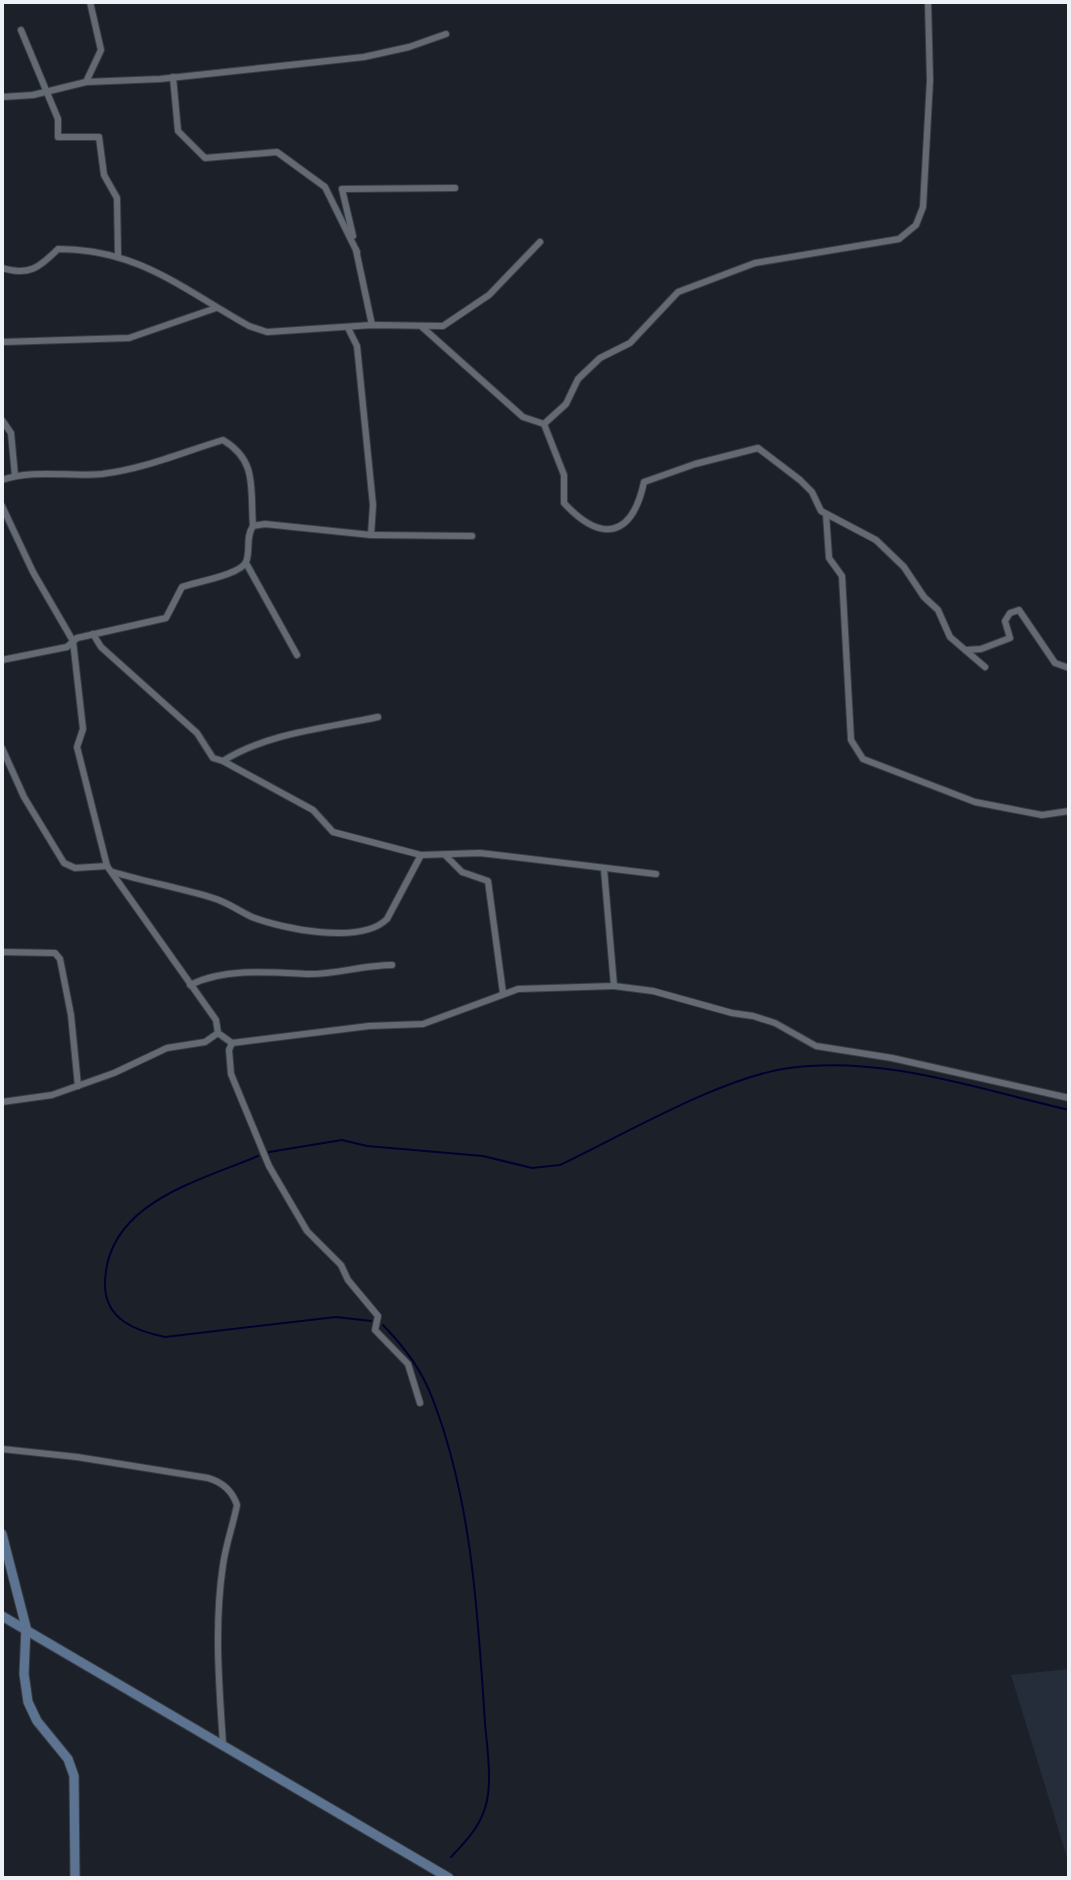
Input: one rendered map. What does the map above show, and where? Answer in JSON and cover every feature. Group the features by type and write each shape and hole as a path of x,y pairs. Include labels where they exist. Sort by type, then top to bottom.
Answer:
{"main road":[{"path":"2,1534 26,1627 24,1674 28,1702 37,1721 68,1759 74,1776 75,1878"},
{"path":"2,1616 26,1627 449,1878"}],"street":[{"path":"86,82 101,50 90,2"},
{"path":"544,424 566,404 578,379 600,358 630,343 678,292 755,263 899,239 911,231 923,207 930,80 928,2"},
{"path":"21,30 58,119 58,137 99,137 104,175 117,198 118,255"},
{"path":"2,97 47,92 86,82 173,77 364,57 409,47 446,34"},
{"path":"173,77 178,131 205,158 277,152 325,187 357,252"},
{"path":"372,325 342,189 455,188"},
{"path":"2,268 17,273 32,272 58,249 90,249 118,255 267,332 372,325 443,326 470,311 540,242"},
{"path":"2,342 129,338 216,308"},
{"path":"422,327 523,417 544,424"},
{"path":"348,328 357,346 373,505 371,535"},
{"path":"2,420 11,433 15,476"},
{"path":"544,424 564,475 564,503 584,524 598,529 618,528 639,508 644,482 695,464 758,448 800,480 826,514 876,540 904,567 924,597 938,610 950,637 985,667"},
{"path":"2,480 15,476 115,472 145,466 158,459 223,440 243,451 248,463 253,526 248,534 246,563 297,655"},
{"path":"2,506 33,572 73,641 83,729 77,747 109,868 216,1020 218,1033 232,1043 369,1026 423,1024 518,989 614,986 653,991 753,1016 775,1023 816,1046 892,1058 1069,1098"},
{"path":"826,514 829,558 842,576 851,740 863,759 992,807 1010,807 1042,815 1069,811"},
{"path":"253,526 265,524 371,535 472,536"},
{"path":"2,660 67,647 73,641 93,634 166,618 182,587 239,570 246,563"},
{"path":"966,650 981,649 1010,638 1005,621 1010,613 1019,610 1055,663 1069,668"},
{"path":"93,634 101,647 197,733 213,758 313,810 333,832 421,855 480,853 656,874"},
{"path":"223,761 239,751 285,737 378,717"},
{"path":"2,748 24,797 64,863 75,868 109,868 167,889 215,898 254,918 320,933 379,927 387,919 421,855"},
{"path":"446,856 462,872 488,881 503,993"},
{"path":"604,869 614,986"},
{"path":"2,952 55,953 60,959 71,1015 78,1086"},
{"path":"190,985 205,978 287,971 308,974 364,965 392,965"},
{"path":"2,1102 52,1095 114,1073 147,1055 167,1048 191,1047 218,1033"},
{"path":"232,1043 229,1050 231,1074 269,1166 307,1231 341,1265 348,1280 378,1316 375,1330 408,1364 420,1403"},
{"path":"2,1449 208,1478 220,1482 235,1497 237,1505 222,1569 218,1639 223,1744"}],"shaded area":[{"path":"1069,1669 1069,1864 1011,1675"}],"waterway":[{"path":"269,1152 342,1140 367,1146 483,1156 532,1168 560,1165 673,1109 734,1083 789,1068 824,1065 860,1066 930,1076 1069,1110"},
{"path":"258,1156 182,1187 137,1216 120,1235 109,1258 105,1286 111,1307 124,1322 165,1337 336,1317 371,1321"},
{"path":"383,1325 412,1360 433,1400 457,1478 471,1559 489,1788 479,1822 451,1857"}]}
